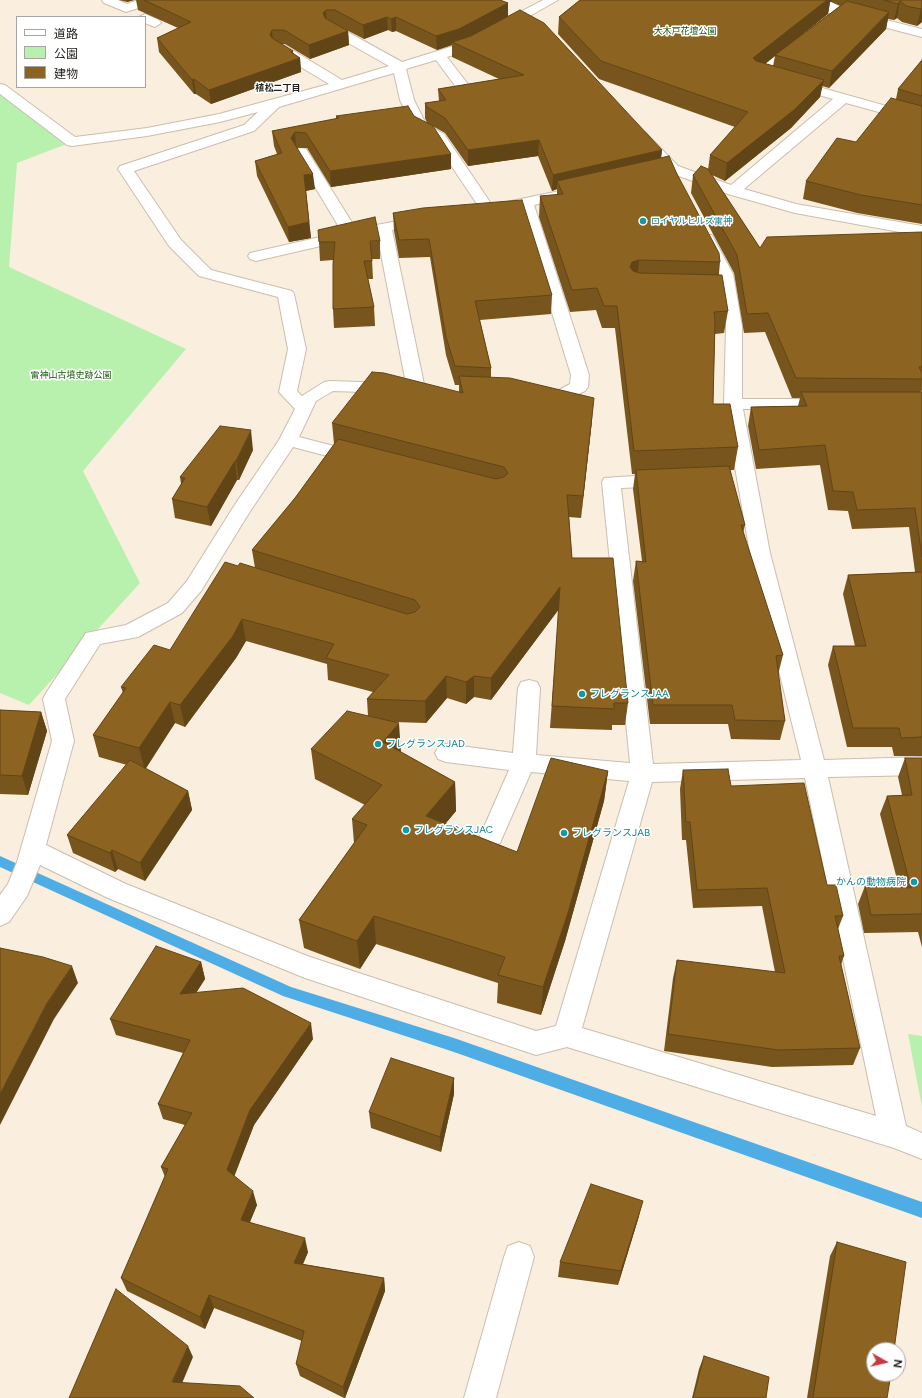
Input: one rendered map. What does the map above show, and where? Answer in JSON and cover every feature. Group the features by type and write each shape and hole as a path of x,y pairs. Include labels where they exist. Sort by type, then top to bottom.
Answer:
{"street":[{"path":"108,0 142,16"},
{"path":"126,8 150,0"},
{"path":"0,88 72,142 147,132 220,118 274,104 465,47 513,13 552,0"},
{"path":"816,5 922,33"},
{"path":"513,13 532,24"},
{"path":"331,28 399,66 407,100 420,127 439,137 480,211 580,191"},
{"path":"809,36 758,74 922,120"},
{"path":"279,48 340,85"},
{"path":"439,55 467,92"},
{"path":"733,191 843,98"},
{"path":"274,104 249,128 125,169 175,243 205,273 286,294 297,349 288,392 304,408"},
{"path":"630,124 680,189"},
{"path":"301,152 352,235"},
{"path":"666,171 795,208 922,231"},
{"path":"520,394 560,396 579,387 580,374 526,203"},
{"path":"256,256 384,227 436,218"},
{"path":"700,226 725,274 720,290 734,326 733,404 760,554 815,769 894,1136"},
{"path":"0,914 18,890 31,856 63,741 54,699 93,638 132,632 175,608 194,586 288,440 309,398 330,386 424,389 384,227"},
{"path":"733,404 843,405"},
{"path":"288,440 373,462"},
{"path":"722,478 746,477"},
{"path":"567,1035 643,773 611,482 690,479"},
{"path":"206,566 229,572"},
{"path":"492,836 524,763 529,688"},
{"path":"446,753 524,763 643,773 922,766"},
{"path":"31,856 305,967 536,1043 567,1035 922,1146"},
{"path":"480,1398 519,1257"}],"green space":[{"name":"雷神山古墳史跡公園","path":"0,88 72,142 17,163 9,267 186,349 83,471 140,583 29,705 0,693"},
{"path":"908,1034 922,1036 922,1107"}],"building":[{"path":"144,0 500,0 508,3 459,29 436,36 396,17 391,19 387,17 363,25 335,10 326,10 323,13 325,18 348,31 309,45 284,30 272,30 270,35 272,38 293,51 291,52 300,58 209,90 194,79 192,80 157,38 191,22"},
{"path":"580,0 827,0 753,58 756,61 824,80 794,110 727,163 710,155 748,112 601,61 559,17"},
{"path":"884,0 922,0 922,8 906,6 900,1 898,4"},
{"path":"847,1 889,12 832,71 775,55"},
{"path":"520,10 544,23 662,150 553,175 539,140 468,150 445,118 427,107 425,103 446,100 438,89 524,75 452,42 471,36"},
{"path":"922,60 922,96 898,89"},
{"path":"891,98 922,106 922,205 861,195 806,181 837,138 856,142"},
{"path":"408,106 414,116 433,126 451,154 330,171 306,133 295,132 291,138 313,174 304,175 309,222 288,227 255,161 282,153 272,131 339,118 336,116"},
{"path":"669,156 719,253 720,262 639,260 632,262 630,267 633,271 639,273 722,275 728,311 714,312 713,404 730,404 738,447 634,451 617,306 604,306 597,288 572,290 540,196 563,194 557,181"},
{"path":"701,166 708,169 760,248 767,237 922,232 922,367 919,367 922,373 922,379 796,378 768,313 747,314 737,255 693,175"},
{"path":"522,200 552,295 475,301 491,368 455,366 446,337 429,239 399,240 393,213 423,208"},
{"path":"375,217 380,241 370,241 372,261 364,261 374,307 333,309 333,264 335,242 319,242 318,230"},
{"path":"372,372 384,373 463,393 459,376 510,378 594,398 583,496 567,495 572,558 613,558 628,703 614,703 614,709 552,706 560,587 491,678 474,676 466,682 446,676 425,701 367,699 389,675 326,658 334,644 242,619 233,636 180,705 170,702 139,748 93,735 126,688 121,687 154,645 170,650 225,562 238,566 240,563 407,614 415,612 420,607 415,600 252,550 295,498 338,439 496,479 504,477 508,473 504,467 332,423"},
{"path":"801,392 922,392 922,557 915,508 857,510 853,492 833,491 825,445 759,450 751,407 807,406"},
{"path":"220,426 251,430 236,461 207,507 172,499 185,478 180,477"},
{"path":"729,466 745,525 741,525 783,655 776,656 785,721 735,720 732,705 653,705 636,561 646,562 636,470"},
{"path":"922,572 922,737 901,738 899,728 853,728 833,646 866,646 848,575"},
{"path":"0,710 41,712 22,776 0,775"},
{"path":"347,711 399,723 383,742 455,782 426,816 517,852 551,758 608,771 568,913 543,987 498,975 505,957 374,916 357,941 299,920 367,825 352,819 382,785 311,749"},
{"path":"905,758 922,758 922,914 871,915 865,886 911,888 887,796 912,795"},
{"path":"130,760 188,791 140,863 112,850 110,853 67,835"},
{"path":"728,769 731,786 804,783 827,885 836,885 843,916 835,916 844,956 839,956 860,1048 778,1050 668,1034 677,960 785,973 767,888 697,890 690,822 686,822 683,770"},
{"path":"156,946 201,962 180,994 243,988 311,1023 250,1110 227,1170 253,1191 241,1220 305,1238 294,1263 384,1278 343,1387 296,1364 304,1331 209,1295 200,1317 121,1278 168,1169 161,1167 192,1113 158,1104 190,1040 110,1019"},
{"path":"0,948 43,957 72,966 47,1003 0,1094"},
{"path":"391,1058 454,1078 440,1137 369,1112"},
{"path":"591,1184 643,1201 621,1271 560,1262"},
{"path":"837,1242 906,1262 895,1342 866,1342 866,1382 890,1382 887,1398 813,1398"},
{"path":"116,1289 188,1346 172,1382 240,1386 254,1398 69,1398"},
{"path":"704,1356 769,1377 766,1398 693,1398"}],"waterway":[{"path":"0,861 288,992 454,1045 922,1210"}],"place":[{"name":"ロイヤルヒルズ雷神","path":"643,221"},
{"name":"フレグランスJAA","path":"582,694"},
{"name":"フレグランスJAD","path":"378,744"},
{"name":"フレグランスJAC","path":"406,830"},
{"name":"フレグランスJAB","path":"564,833"},
{"name":"かんの動物病院","path":"914,882"}],"district":[{"name":"植松二丁目","path":"278,88"}],"park label":[{"name":"大木戸花壇公園","path":"685,31"}]}
